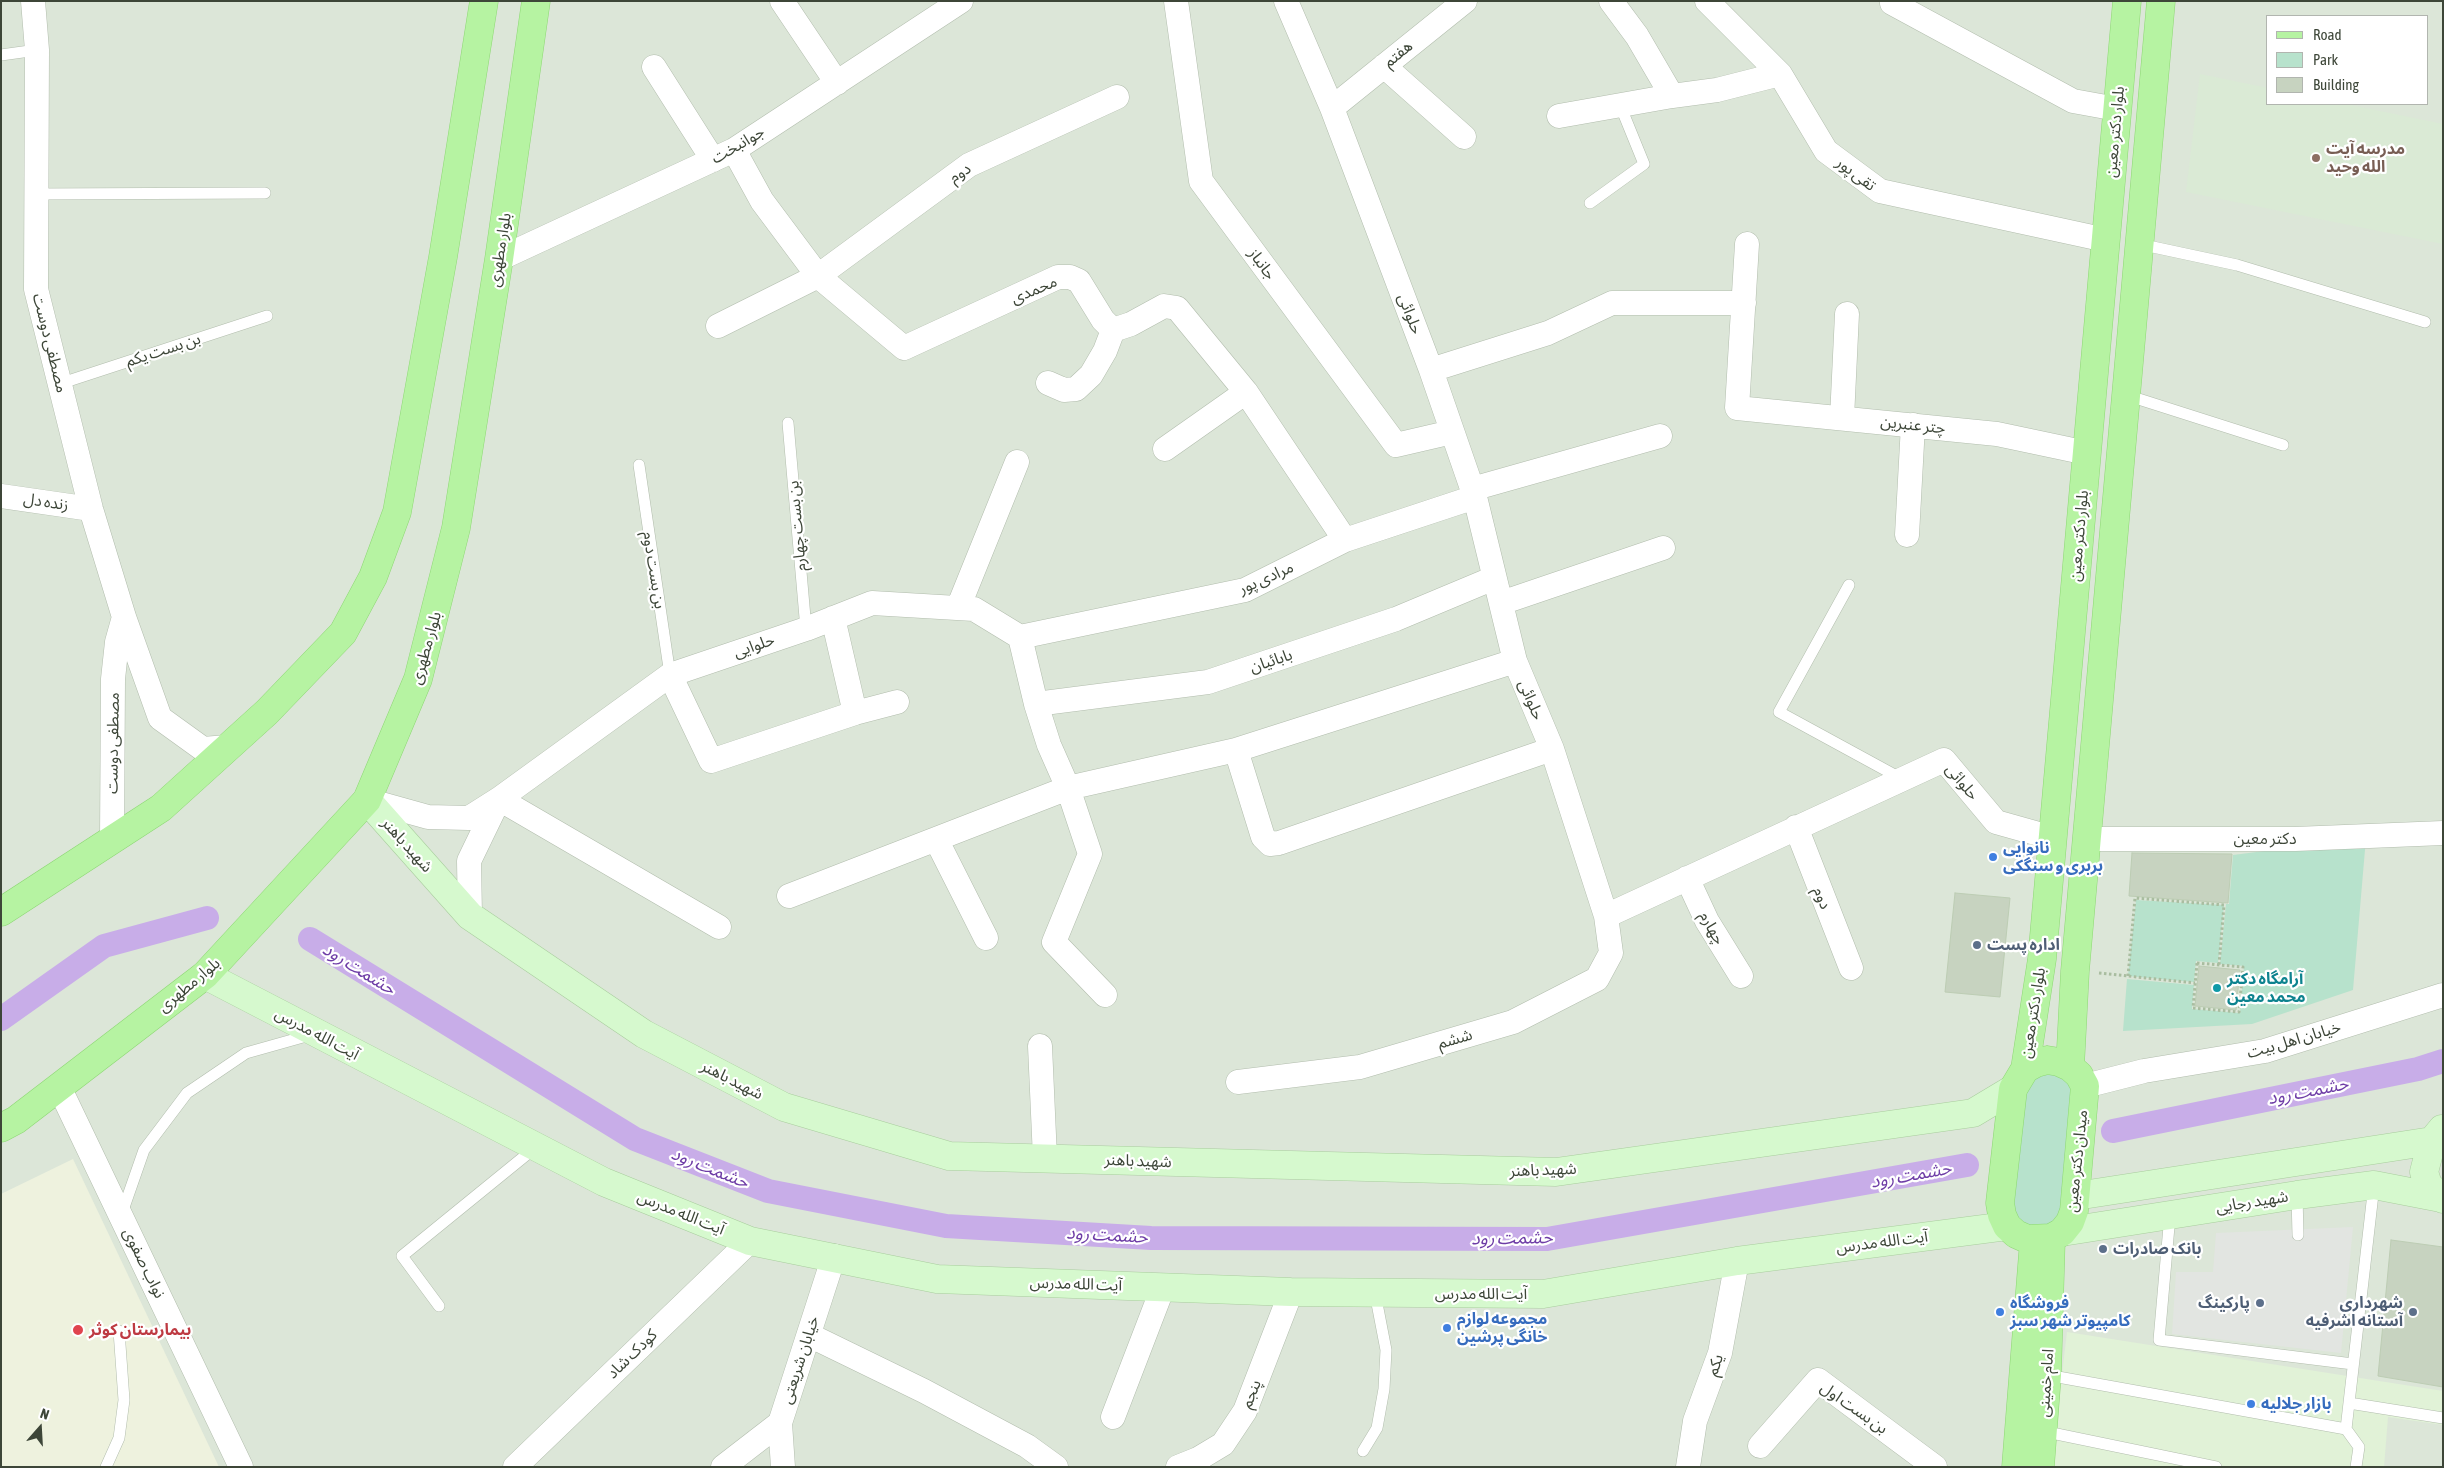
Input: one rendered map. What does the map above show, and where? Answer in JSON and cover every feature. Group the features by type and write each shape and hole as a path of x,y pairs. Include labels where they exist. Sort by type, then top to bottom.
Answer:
{"main road":[{"path":"1,912 161,808 267,712 343,632 373,577 397,512 443,257 484,1"},
{"name":"بلوار مطهری","path":"1,1128 205,975 367,800 418,680 456,528 499,259 536,1"},
{"name":"بلوار دکتر معین","path":"2019,1079 2042,959 2127,1"},
{"name":"بلوار دکتر معین","path":"2078,1076 2075,971 2161,1"},
{"name":"شهید باهنر","path":"367,800 470,916 644,1034 784,1107 949,1156 1556,1172 1973,1113 2019,1079"},
{"name":"آیت الله مدرس","path":"205,975 604,1182 750,1240 937,1279 1291,1292 1543,1294 1737,1260 2007,1226"},
{"path":"2049,1236 2027,1240 2007,1226 2002,1215 2000,1203 2019,1079 2036,1063 2047,1060 2060,1062 2078,1076"},
{"name":"میدان دکتر معین","path":"2049,1236 2070,1222 2076,1196 2078,1076"},
{"path":"2437,1134 2424,1172 2428,1185 2442,1198"},
{"name":"شهید رجایی","path":"2076,1196 2437,1134"},
{"name":"شهید رجایی","path":"2049,1236 2170,1214 2374,1185 2442,1198"},
{"name":"امام خمینی","path":"2040,1467 2047,1375 2049,1236"},
{"name":"امام خمینی","path":"2016,1467 2049,1236"}],"street":[{"name":"مصطفی دوست","path":"33,1 37,50 36,289 91,509 124,617 160,718 203,749 228,747"},
{"path":"782,1 837,83"},
{"name":"جانباز","path":"1176,1 1201,181 1396,446 1452,432"},
{"name":"حلوائی","path":"1286,1 1332,108 1431,370 1473,493 1515,661 1552,749 1606,916 1944,760 1996,822 2053,838"},
{"name":"هفتم","path":"1332,108 1464,1"},
{"path":"1611,1 1637,36 1672,96"},
{"name":"تقی پور","path":"1707,1 1780,74 1826,151 1880,191 2106,240"},
{"path":"1892,3 2073,101 2117,109"},
{"name":"جوانبخت","path":"499,259 734,150 837,83 946,5"},
{"path":"1384,66 1464,137"},
{"path":"654,67 713,160"},
{"path":"1559,116 1717,90 1780,74"},
{"name":"دوم","path":"718,326 818,276 969,165 1117,97"},
{"name":"محمدی","path":"734,150 762,201 818,276 904,348 1058,277 1070,277 1079,281 1103,320 1114,330"},
{"path":"1431,370 1548,332 1612,302 1744,303 1747,244"},
{"name":"چتر عنبرین","path":"1744,303 1737,408 1997,434 2087,453"},
{"path":"1048,383 1064,390 1076,389 1091,374 1105,351 1114,330 1131,324 1164,306 1177,308 1246,392 1345,540"},
{"path":"1842,418 1847,314"},
{"path":"1165,449 1246,392"},
{"path":"1907,535 1913,425"},
{"name":"مرادی پور","path":"1020,637 1245,590 1345,540 1473,493 1660,436"},
{"path":"958,608 1017,462"},
{"name":"زنده دل","path":"1,496 91,509"},
{"path":"1501,603 1663,548"},
{"name":"بابائیان","path":"1036,704 1208,682 1396,619 1494,578"},
{"name":"حلوایی","path":"367,800 428,817 469,818 499,799 670,675 806,629 872,603 974,609 1020,637"},
{"name":"مصطفی دوست","path":"112,840 114,679 117,642 124,617"},
{"path":"833,618 855,713"},
{"path":"1020,637 1036,704 1049,745 1068,788 1090,854 1054,942 1105,995"},
{"path":"789,896 1068,788 1236,750 1515,661"},
{"path":"670,675 711,761 855,713 897,702"},
{"path":"1236,750 1263,837 1270,844 1279,843 1552,749"},
{"path":"470,916 469,861 499,799 719,926"},
{"name":"دوم","path":"1796,827 1852,968"},
{"name":"دکتر معین","path":"2088,839 2295,839 2443,832"},
{"path":"936,839 986,938"},
{"name":"چهارم","path":"1686,878 1707,921 1741,976"},
{"name":"ششم","path":"1238,1082 1360,1067 1513,1022 1597,979 1611,953 1606,916"},
{"name":"خیابان اهل بیت","path":"2078,1076 2144,1072 2265,1051 2443,995"},
{"path":"1040,1046 1045,1158"},
{"name":"نواب صفوی","path":"58,1087 241,1467"},
{"name":"کودک شاد","path":"515,1467 750,1240"},
{"name":"خیابان شریعتی","path":"783,1467 780,1423 834,1256"},
{"name":"یکم","path":"1688,1467 1695,1421 1720,1353 1737,1260"},
{"path":"1113,1417 1163,1287"},
{"name":"پنجم","path":"1178,1467 1198,1459 1223,1444 1245,1411 1291,1292"},
{"path":"809,1335 924,1391 1018,1441 1056,1467"},
{"name":"بن بست اول","path":"1760,1446 1818,1380 1935,1467"},
{"path":"723,1467 780,1423"}],"lane":[{"path":"1,55 37,50"},
{"path":"1590,203 1644,164 1620,105"},
{"path":"36,194 265,193"},
{"path":"2139,244 2237,265 2425,322"},
{"name":"بن بست یکم","path":"60,384 266,316"},
{"path":"2126,395 2283,445"},
{"name":"بن بست چهارم","path":"788,423 806,629"},
{"name":"بن بست دوم","path":"639,465 670,675"},
{"path":"1849,585 1779,712 1902,779"},
{"path":"121,1216 144,1150 187,1093 246,1053 314,1033"},
{"path":"439,1306 402,1256 536,1147"},
{"path":"2356,1467 2359,1447 2346,1429 2374,1185"},
{"path":"2297,1195 2298,1234"},
{"path":"2170,1214 2159,1340 2354,1364"},
{"path":"1363,1451 1377,1428 1384,1389 1386,1350 1375,1293"},
{"path":"106,1467 120,1438 124,1400 119,1331"},
{"path":"2047,1375 2346,1429"},
{"path":"2349,1403 2443,1418"},
{"path":"2042,1431 2216,1467"}],"path":[{"path":"2128,976 2135,898 2224,905 2219,965"},
{"path":"2197,963 2243,967 2239,1012 2193,1008 2195,984 2197,963"},
{"path":"2075,971 2195,984"}],"shaded area":[{"path":"1,1 2443,1 2443,1467 1,1467"},
{"name":"مدرسه آیت الله وحید","path":"2200,74 2266,88 2266,105 2351,105 2443,124 2443,244 2186,192"},
{"name":"بیمارستان کوثر","path":"73,1159 219,1467 1,1467 1,1194"},
{"name":"پارکینگ","path":"2353,1227 2341,1353 2172,1334 2176,1272 2213,1272 2216,1233"},
{"name":"بازار جلالیه","path":"2067,1332 2443,1391 2443,1425 2388,1417 2384,1467 2051,1467"}],"green space":[{"path":"2366,838 2353,990 2252,1024 2123,1031 2127,979 2194,985 2192,1009 2240,1013 2244,966 2220,964 2226,904 2229,904 2233,855"},
{"path":"2136,900 2224,905 2218,963 2196,961 2194,982 2128,976"},
{"path":"2042,1073 2060,1075 2073,1085 2063,1213 2048,1226 2037,1228 2021,1223 2011,1207 2027,1084"}],"building":[{"path":"2132,853 2232,854 2228,903 2129,896"},
{"name":"اداره پست","path":"1955,893 2010,898 2000,997 1945,992"},
{"name":"آرامگاه دکتر محمد معین","path":"2199,966 2240,970 2236,1010 2195,1006"},
{"name":"شهرداری آستانه اشرفیه","path":"2391,1240 2443,1247 2443,1387 2378,1376"}],"waterway":[{"path":"1,1019 104,946 207,918"},
{"name":"حشمت رود","path":"310,939 635,1139 768,1191 946,1226 1151,1238 1547,1239 1967,1165"},
{"name":"حشمت رود","path":"2113,1131 2418,1069 2443,1061"}],"place":[{"name":"مدرسه آیت الله وحید","path":"2316,158"},
{"name":"نانوایی بربری و سنگکی","path":"1993,857"},
{"name":"اداره پست","path":"1977,945"},
{"name":"آرامگاه دکتر محمد معین","path":"2217,988"},
{"name":"بانک صادرات","path":"2103,1249"},
{"name":"پارکینگ","path":"2260,1303"},
{"name":"فروشگاه کامپیوتر شهر سبز","path":"2000,1312"},
{"name":"شهرداری آستانه اشرفیه","path":"2413,1312"},
{"name":"مجموعه لوازم خانگی پرشین","path":"1447,1328"},
{"name":"بیمارستان کوثر","path":"78,1330"},
{"name":"بازار جلالیه","path":"2251,1404"}]}
